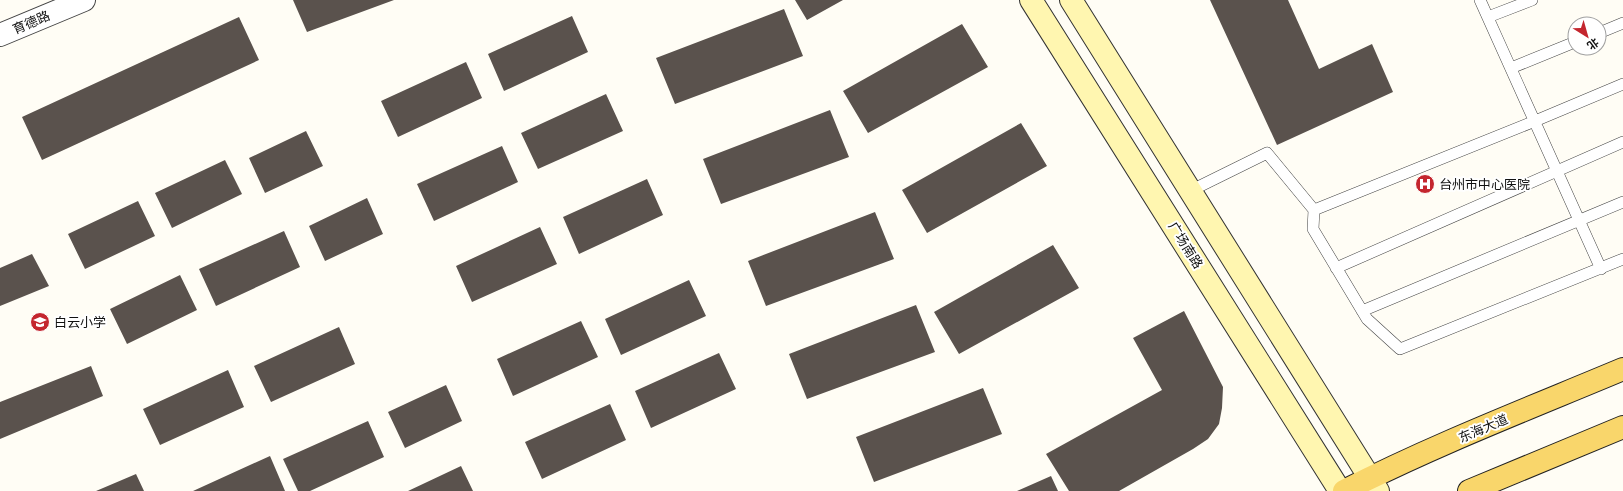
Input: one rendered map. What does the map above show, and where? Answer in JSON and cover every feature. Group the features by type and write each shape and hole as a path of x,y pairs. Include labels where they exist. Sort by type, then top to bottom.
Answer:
{"main road":[{"name":"广场南路","path":"1031,0 1340,491"},
{"path":"1071,0 1373,485"},
{"name":"东海大道","path":"1344,491 1373,485 1466,435 1623,369"},
{"path":"1469,491 1623,428"}],"street":[{"name":"育德路","path":"0,35 84,0"}],"lane":[{"path":"1480,0 1601,269"},
{"path":"1488,17 1532,0"},
{"path":"1607,30 1623,23"},
{"path":"1511,68 1567,45"},
{"path":"1314,210 1623,84"},
{"path":"1336,268 1623,142"},
{"path":"1190,191 1266,153 1314,210 1313,229 1367,319 1400,350 1623,259"},
{"path":"1362,311 1623,202"}],"building":[{"path":"293,0 394,0 307,32"},
{"path":"795,0 843,0 807,20"},
{"path":"1210,0 1288,0 1319,69 1372,44 1393,92 1277,145"},
{"path":"784,9 803,56 675,104 656,58"},
{"path":"572,16 588,52 504,91 488,54"},
{"path":"239,17 259,60 42,160 22,117"},
{"path":"962,24 988,67 868,133 843,91"},
{"path":"466,62 482,98 398,137 381,101"},
{"path":"606,94 623,131 538,169 521,133"},
{"path":"830,110 849,157 721,204 703,159"},
{"path":"1021,123 1047,166 927,233 902,190"},
{"path":"306,131 323,166 265,193 249,158"},
{"path":"502,146 518,182 434,221 417,184"},
{"path":"225,160 242,194 172,228 155,193"},
{"path":"647,179 663,215 579,254 563,217"},
{"path":"367,198 383,234 325,261 309,226"},
{"path":"138,201 155,236 85,269 68,234"},
{"path":"875,212 894,259 766,306 748,261"},
{"path":"540,227 557,264 472,302 456,266"},
{"path":"284,231 300,267 216,306 199,269"},
{"path":"1053,245 1079,288 959,354 934,312"},
{"path":"32,254 49,286 0,306 0,268"},
{"path":"180,275 197,310 127,344 110,309"},
{"path":"689,280 706,316 621,355 605,319"},
{"path":"916,305 935,352 807,399 789,354"},
{"path":"1184,311 1223,387 1222,408 1219,424 1208,439 1119,491 1069,491 1046,454 1162,390 1133,338"},
{"path":"581,321 598,357 513,396 497,359"},
{"path":"339,327 355,364 271,402 254,366"},
{"path":"719,353 736,389 651,428 635,391"},
{"path":"91,366 103,396 0,439 0,402"},
{"path":"228,370 244,407 160,445 143,409"},
{"path":"446,385 462,421 405,448 388,412"},
{"path":"983,388 1002,434 874,482 856,437"},
{"path":"610,404 626,440 542,479 525,442"},
{"path":"368,421 384,457 310,491 298,491 283,459"},
{"path":"270,456 285,491 193,491"},
{"path":"461,466 473,491 408,491"},
{"path":"136,474 144,491 96,491"},
{"path":"1051,476 1058,491 1017,491"}],"place":[{"name":"台州市中心医院","path":"1425,184"},
{"name":"白云小学","path":"40,322"}]}
